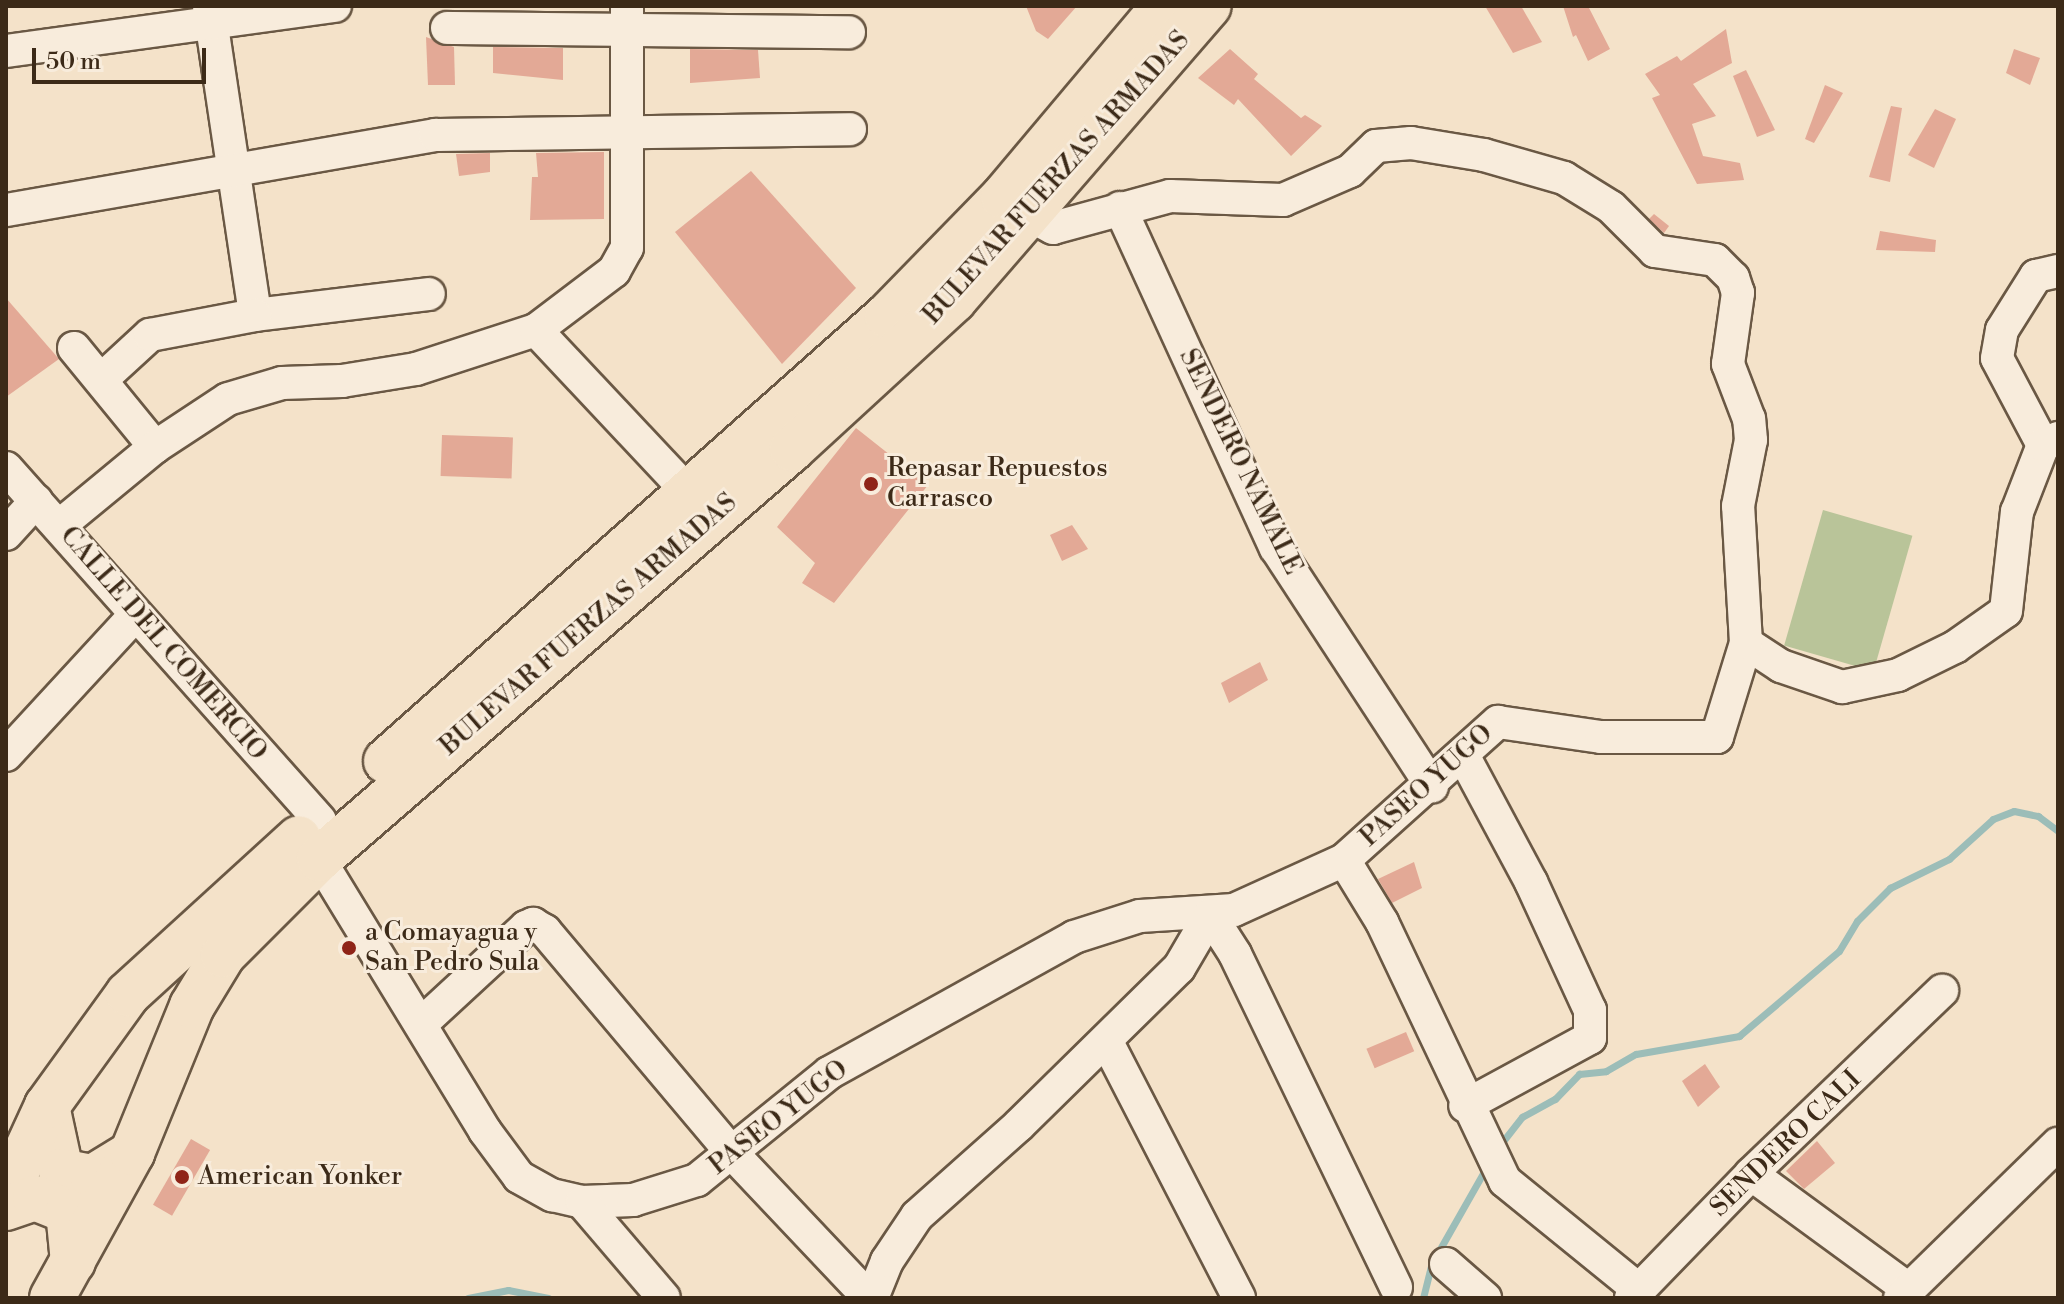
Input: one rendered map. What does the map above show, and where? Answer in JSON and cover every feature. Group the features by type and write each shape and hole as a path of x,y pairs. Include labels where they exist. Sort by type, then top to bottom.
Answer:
{"highway":[{"name":"BULEVAR FUERZAS ARMADAS","path":"62,1280 132,1153 192,1006 223,955 319,840 687,491 898,305 1003,197 1164,6"},
{"name":"BULEVAR FUERZAS ARMADAS","path":"6,1195 47,1106 128,994 792,449 954,300 1209,6"},
{"path":"47,1106 61,1171 93,1177 132,1153"},
{"path":"6,1208 35,1198 68,1211 62,1280"}],"street":[{"path":"6,51 210,13 335,6"},
{"path":"210,13 255,315"},
{"path":"59,526 155,447 255,387 377,377 536,330 623,261 628,16"},
{"path":"447,28 628,16 849,32"},
{"path":"6,210 435,135 850,129"},
{"name":"PASEO YUGO","path":"319,840 421,1024 485,1131 519,1177 552,1195 582,1202 633,1200 680,1189 829,1073 1074,937 1140,916 1210,915 1234,910 1344,860 1432,786 1498,722 1601,737 1717,737 1746,643 1738,506 1751,440 1749,419 1728,364 1738,293 1733,278 1715,260 1655,251 1611,207 1564,178 1484,155 1411,143 1376,146 1350,171 1283,200 1170,196 1053,228 1028,214"},
{"name":"SENDERO NAMALE","path":"1120,208 1276,548 1432,786"},
{"path":"1746,643 1781,666 1842,687 1898,675 1955,647 2006,611 2017,512 2050,442 1997,358 2002,330 2036,276 2058,271"},
{"path":"101,380 150,335 255,315 429,294"},
{"path":"536,330 687,491"},
{"path":"74,348 155,447"},
{"name":"CALLE DEL COMERCIO","path":"6,468 21,504 59,526 319,840"},
{"path":"6,534 21,504"},
{"path":"6,755 135,615"},
{"path":"1464,757 1531,882 1590,1010 1590,1038 1465,1106"},
{"path":"1344,860 1382,922 1465,1106 1505,1181 1635,1294"},
{"path":"421,1024 533,924 545,931 731,1152 870,1298 887,1261 917,1216 1107,1042 1179,968 1210,915 1235,954 1396,1287"},
{"name":"SENDERO CALI","path":"1635,1294 1751,1174 1942,991"},
{"path":"1107,1042 1239,1298"},
{"path":"1751,1174 1904,1293 2058,1144"},
{"path":"582,1202 664,1298"},
{"path":"1446,1264 1485,1298"}],"green space":[{"path":"1823,510 1912,536 1874,671 1784,646"}],"building":[{"path":"1026,6 1077,6 1048,39 1036,31"},
{"path":"1485,6 1521,6 1542,42 1513,53"},
{"path":"1563,6 1588,6 1610,49 1588,61 1576,35 1573,37"},
{"path":"1726,29 1732,63 1693,84 1716,116 1692,124 1703,156 1740,163 1744,180 1697,184 1652,98 1660,95 1645,74 1677,56 1681,61"},
{"path":"426,37 454,47 455,85 428,85"},
{"path":"493,47 563,48 563,80 493,73"},
{"path":"690,49 758,50 760,78 690,83"},
{"path":"1230,49 1258,74 1254,79 1301,118 1305,115 1322,126 1291,156 1238,99 1234,105 1198,78"},
{"path":"2014,49 2040,58 2030,85 2006,73"},
{"path":"1746,70 1775,130 1757,137 1733,76"},
{"path":"1825,85 1843,93 1814,143 1805,139"},
{"path":"1891,106 1902,108 1890,182 1869,177"},
{"path":"1935,109 1956,119 1934,168 1908,155"},
{"path":"604,152 604,219 530,220 532,177 538,177 536,153"},
{"path":"490,153 490,172 459,176 456,154"},
{"path":"751,171 856,288 782,364 675,232"},
{"path":"1654,214 1669,226 1664,233 1649,219"},
{"path":"1880,231 1936,240 1935,252 1876,250"},
{"path":"6,298 59,359 6,397"},
{"path":"856,428 928,485 834,603 802,583 815,563 777,527"},
{"path":"442,435 513,437 512,478 441,476"},
{"path":"1072,525 1088,549 1062,561 1050,535"},
{"path":"1260,662 1268,680 1229,703 1221,683"},
{"path":"1414,862 1422,888 1392,903 1378,879"},
{"path":"1406,1032 1414,1051 1375,1068 1366,1049"},
{"path":"1705,1064 1720,1087 1698,1107 1682,1081"},
{"name":"American Yonker","path":"191,1139 210,1150 172,1216 153,1205"},
{"path":"1817,1141 1835,1163 1804,1189 1786,1171"}],"waterway":[{"path":"1500,1145 1522,1117 1555,1099 1579,1074 1606,1071 1636,1054 1739,1036 1839,951 1857,921 1890,888 1949,859 1993,819 2014,811 2038,816 2058,831"},
{"path":"1423,1298 1432,1263 1487,1166"},
{"path":"468,1298 508,1290 548,1298"}],"place":[{"name":"Repasar Repuestos Carrasco","path":"871,484"},
{"name":"a Comayagua y San Pedro Sula","path":"349,948"},
{"name":"American Yonker","path":"182,1177"}]}
